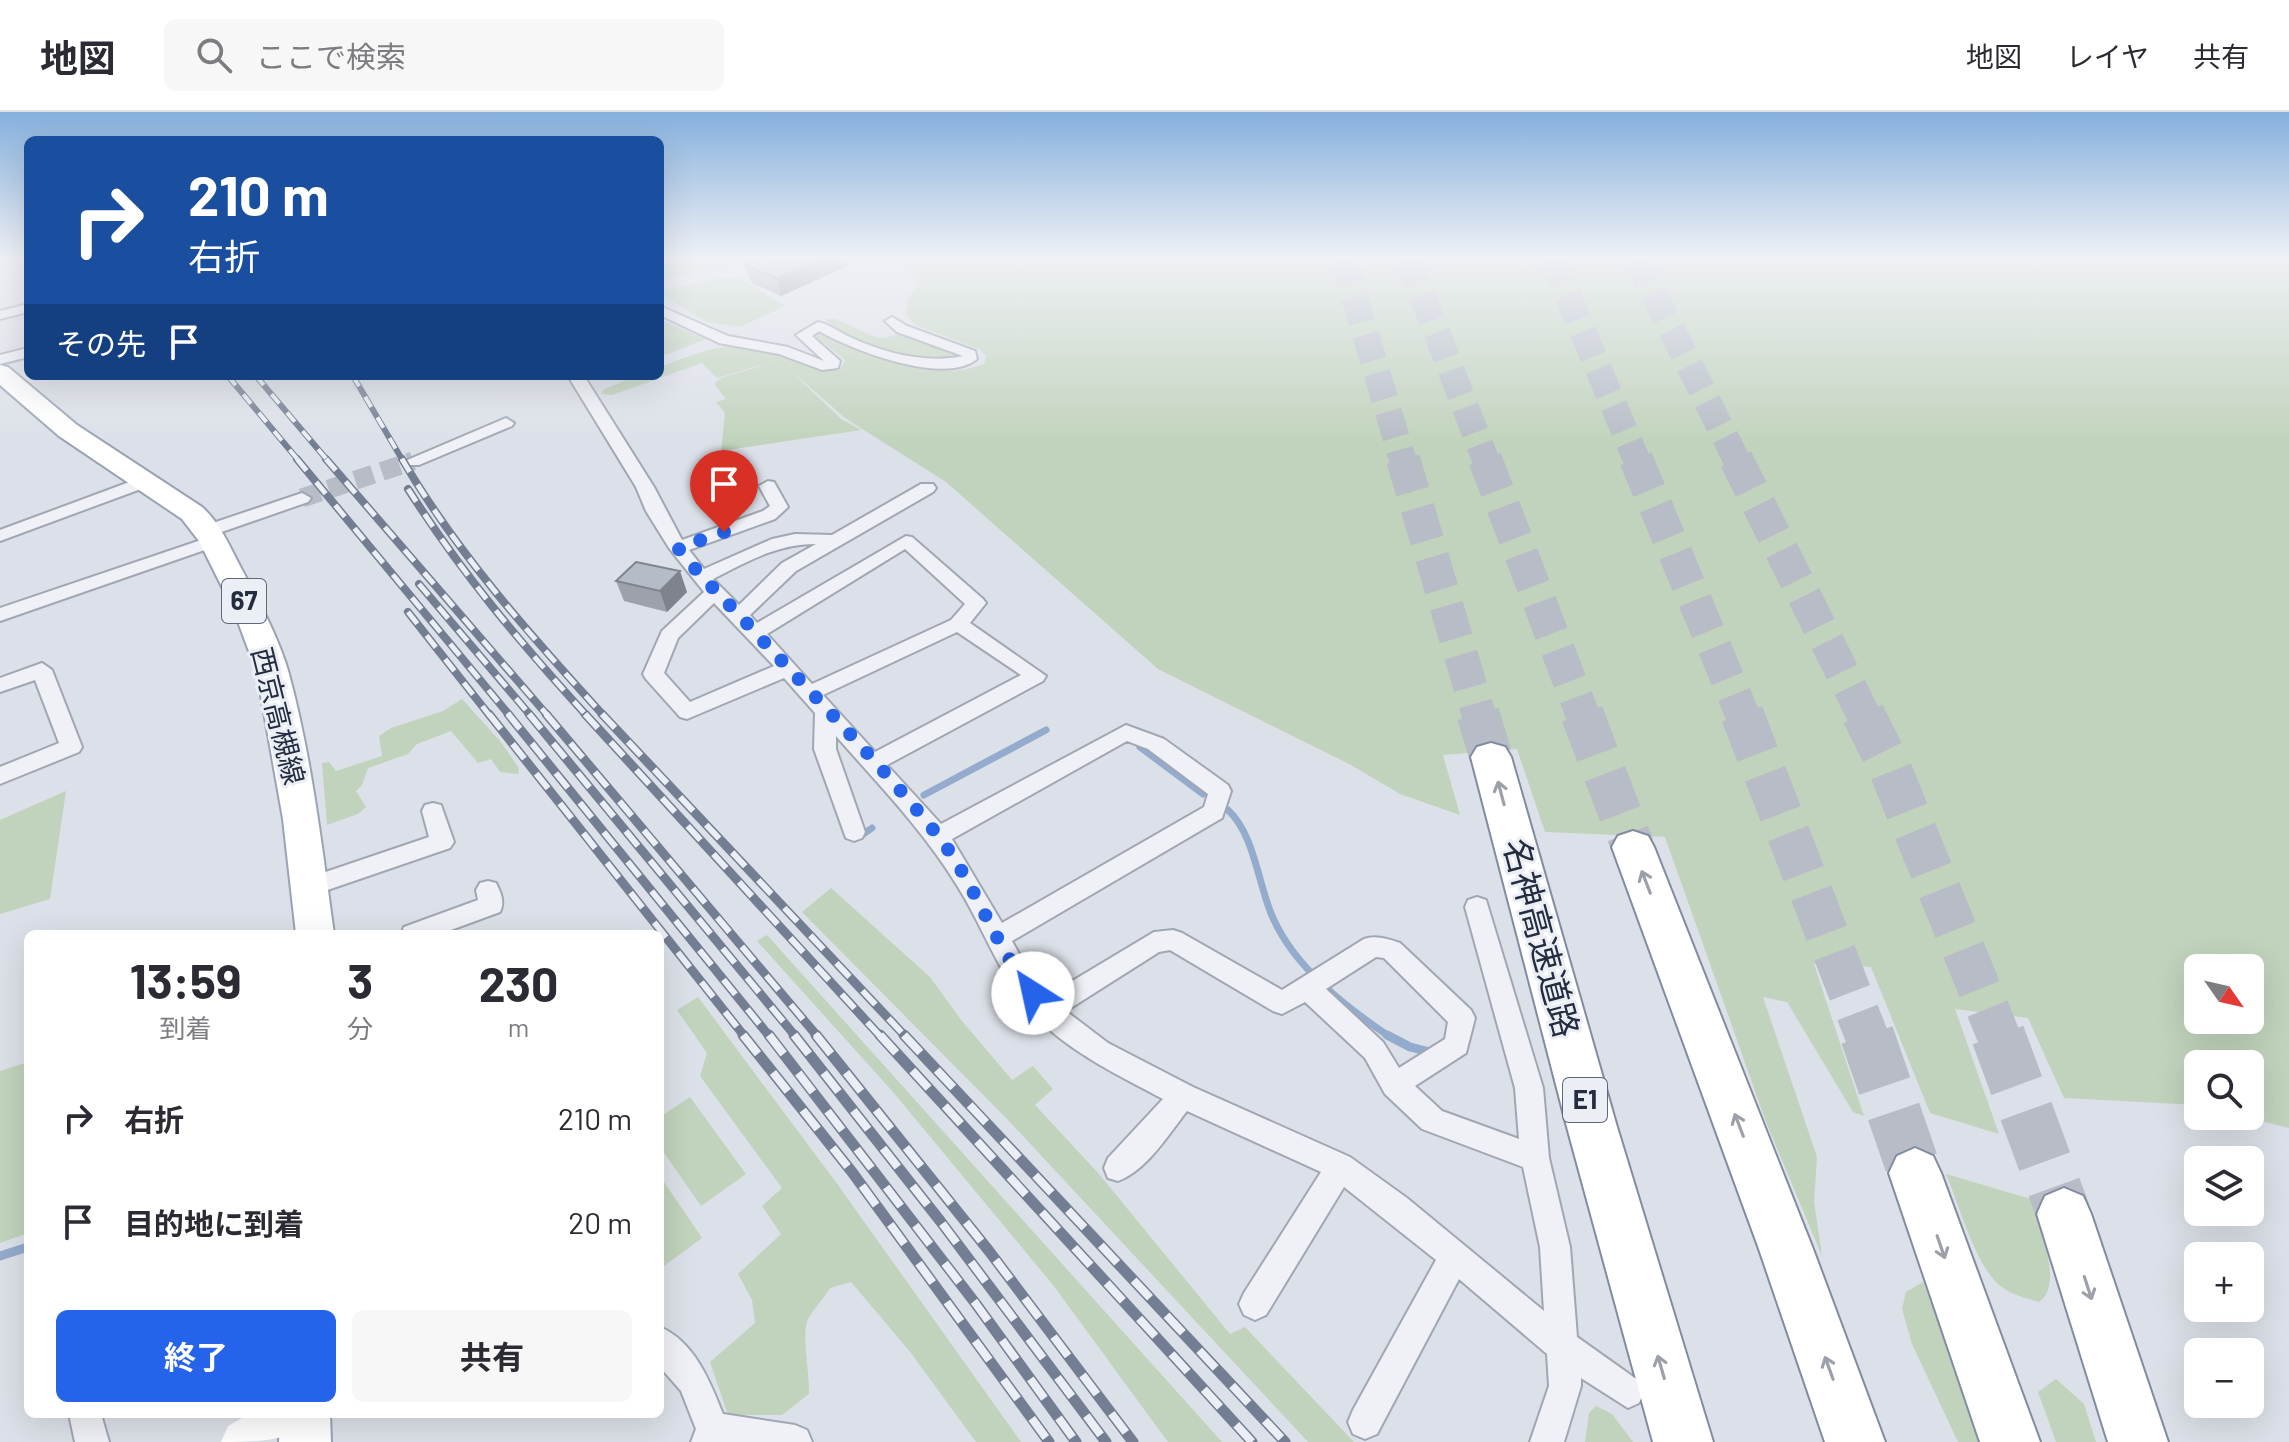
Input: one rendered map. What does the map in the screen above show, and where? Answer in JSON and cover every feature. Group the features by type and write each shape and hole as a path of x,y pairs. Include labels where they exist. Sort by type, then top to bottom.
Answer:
{"highway":[{"name":"名神高速道路","path":"1491,757 1588,1112 1683,1442"},
{"path":"1633,847 1786,1249 1855,1442"},
{"path":"1915,1173 2010,1442"},
{"path":"2064,1214 2138,1442"}],"main road":[{"name":"西京高槻線","path":"0,372 56,422 192,513 210,536 249,611 273,673 301,819 315,930"},
{"path":"244,1442 286,1418"},
{"path":"305,1418 305,1442"}],"street":[{"path":"681,320 724,340 783,350 822,366 833,365 833,361 803,335 818,326 845,341 883,354 940,363 959,363 970,359 970,354 902,329 892,321"},
{"path":"0,360 24,353"},
{"path":"578,380 645,487 655,511 678,548 707,585 826,709 938,836 969,884 1019,977 1046,1010 1099,1051 1183,1096 1340,1167 1397,1208 1561,1345 1628,1392"},
{"path":"413,461 506,423"},
{"path":"0,536 143,482"},
{"path":"678,548 769,515 779,507 768,486"},
{"path":"739,615 789,567 831,540 927,488"},
{"path":"0,615 302,498"},
{"path":"788,668 687,712 653,674 669,635 707,585 784,539 807,537 831,540"},
{"path":"755,632 906,541 976,603 958,624 810,693"},
{"path":"874,762 1036,676 958,624"},
{"path":"0,685 42,670 71,747 0,776"},
{"path":"826,709 825,749 854,832"},
{"path":"938,836 1126,732 1156,744 1220,791 1214,812 997,938"},
{"path":"310,887 442,842 433,811"},
{"path":"424,930 491,905 488,890"},
{"path":"1477,907 1529,1088 1535,1158 1555,1247 1565,1386 1547,1442"},
{"path":"1046,1010 1154,942 1173,940 1282,1003 1373,946 1391,950 1462,1018 1457,1045 1395,1085"},
{"path":"1307,987 1374,1050 1395,1085 1432,1120 1535,1158"},
{"path":"1118,1168 1145,1142 1183,1096"},
{"path":"1255,1304 1340,1167"},
{"path":"1365,1422 1454,1258"},
{"path":"664,1347 693,1380 710,1436 795,1442"},
{"path":"86,1418 92,1442"}],"green space":[{"path":"704,320 755,320 740,327"},
{"path":"826,320 838,320 872,336 884,338 899,334 958,355 927,359 888,352 836,328"},
{"path":"911,320 2289,320 2289,1128 2264,1122 2264,1050 2184,1050 2184,1104 2064,1098 2028,1018 1955,1009 1999,1134 1930,1113 1871,967 1814,964 1864,1116 1853,1112 1787,1002 1763,997 1817,1157 1814,1202 1822,1256 1766,1122 1665,837 1545,832 1517,749 1443,755 1460,815 1400,794 1351,765 1158,669 946,482 845,418 789,369 841,419 861,430 721,451 725,413 716,402 726,399 714,384 721,378 779,360 717,378 702,363 664,377 664,366 733,346 764,349 816,367 840,370 845,360 810,332 818,329 877,358 920,369 942,371 984,364 986,356 981,350 915,325"},
{"path":"664,322 665,322 706,339 664,355"},
{"path":"627,380 654,380 612,395 601,394 604,389"},
{"path":"462,699 500,741 519,768 518,774 500,772 491,759 478,763 451,731 417,744 408,754 368,768 362,785 356,791 366,807 358,814 327,825 322,763 329,762 336,771 382,756 379,736 391,728 443,711"},
{"path":"66,791 50,899 0,914 0,820"},
{"path":"831,888 930,977 1012,1080 1033,1066 1053,1089 1035,1105 1099,1174 1230,1334 1245,1327 1354,1442 1308,1442 1008,1120 802,912"},
{"path":"767,935 1222,1442 1168,1442 1053,1285 893,1092 757,941"},
{"path":"698,997 838,1185 1021,1442 976,1442 911,1353 851,1282 830,1288 808,1319 805,1334 809,1394 782,1415 728,1415 710,1362 755,1323 752,1300 738,1274 781,1234 762,1206 782,1188 700,1076 707,1053 677,1010"},
{"path":"24,1063 24,1234 0,1243 0,1071"},
{"path":"690,1097 746,1174 701,1206 664,1153 664,1114"},
{"path":"1946,1174 2031,1199 2050,1269 2046,1294 2039,1302 2007,1290 1989,1274 1974,1247"},
{"path":"664,1182 702,1238 664,1266"},
{"path":"1923,1282 1967,1392 1982,1442 1958,1442 1912,1344 1902,1309 1906,1292"},
{"path":"2056,1379 2084,1404 2096,1442 2056,1442 2038,1392"},
{"path":"1596,1406 1612,1414 1633,1442 1585,1442 1589,1413"}],"building":[{"path":"636,562 680,571 660,591 616,581"}],"waterway":[{"path":"924,795 1046,730"},
{"path":"1140,747 1203,794"},
{"path":"1228,810 1244,833 1273,918 1294,953 1323,985 1388,1035"},
{"path":"862,835 872,828"},
{"path":"1388,1035 1426,1051"},
{"path":"0,1256 24,1248"}],"tunnel":[{"path":"1361,320 1403,461"},
{"path":"1432,320 1486,461"},
{"path":"1578,320 1637,461"},
{"path":"1667,320 1737,461"},
{"path":"1403,459 1479,716"},
{"path":"1485,459 1583,716"},
{"path":"1636,459 1743,716"},
{"path":"1736,459 1864,716"},
{"path":"302,498 413,461"},
{"path":"1478,714 1491,757"},
{"path":"1582,714 1633,847"},
{"path":"1742,714 1867,1037"},
{"path":"1864,716 1888,764 1999,1037"},
{"path":"1867,1035 1915,1173"},
{"path":"1998,1035 2064,1214"}],"railway":[{"path":"231,380 299,461"},
{"path":"259,380 328,461"},
{"path":"355,380 403,461"},
{"path":"297,459 510,716"},
{"path":"326,459 548,716"},
{"path":"402,459 423,494 471,560 522,624 604,716"},
{"path":"408,489 493,607 587,716"},
{"path":"419,584 531,716"},
{"path":"408,612 490,716"},
{"path":"489,714 660,930"},
{"path":"508,714 770,1037"},
{"path":"529,714 796,1037"},
{"path":"546,714 818,1037"},
{"path":"585,714 881,1037"},
{"path":"602,714 906,1037"},
{"path":"664,935 745,1037"},
{"path":"743,1035 852,1172 1049,1442"},
{"path":"769,1035 976,1304 1076,1442"},
{"path":"794,1035 941,1222 1106,1442"},
{"path":"816,1035 989,1251 1133,1442"},
{"path":"880,1035 1252,1442"},
{"path":"904,1035 1285,1442"}],"route":[{"path":"724,532 678,548 700,578 755,632 910,801 938,836 969,884 1019,977 1033,993"}]}
